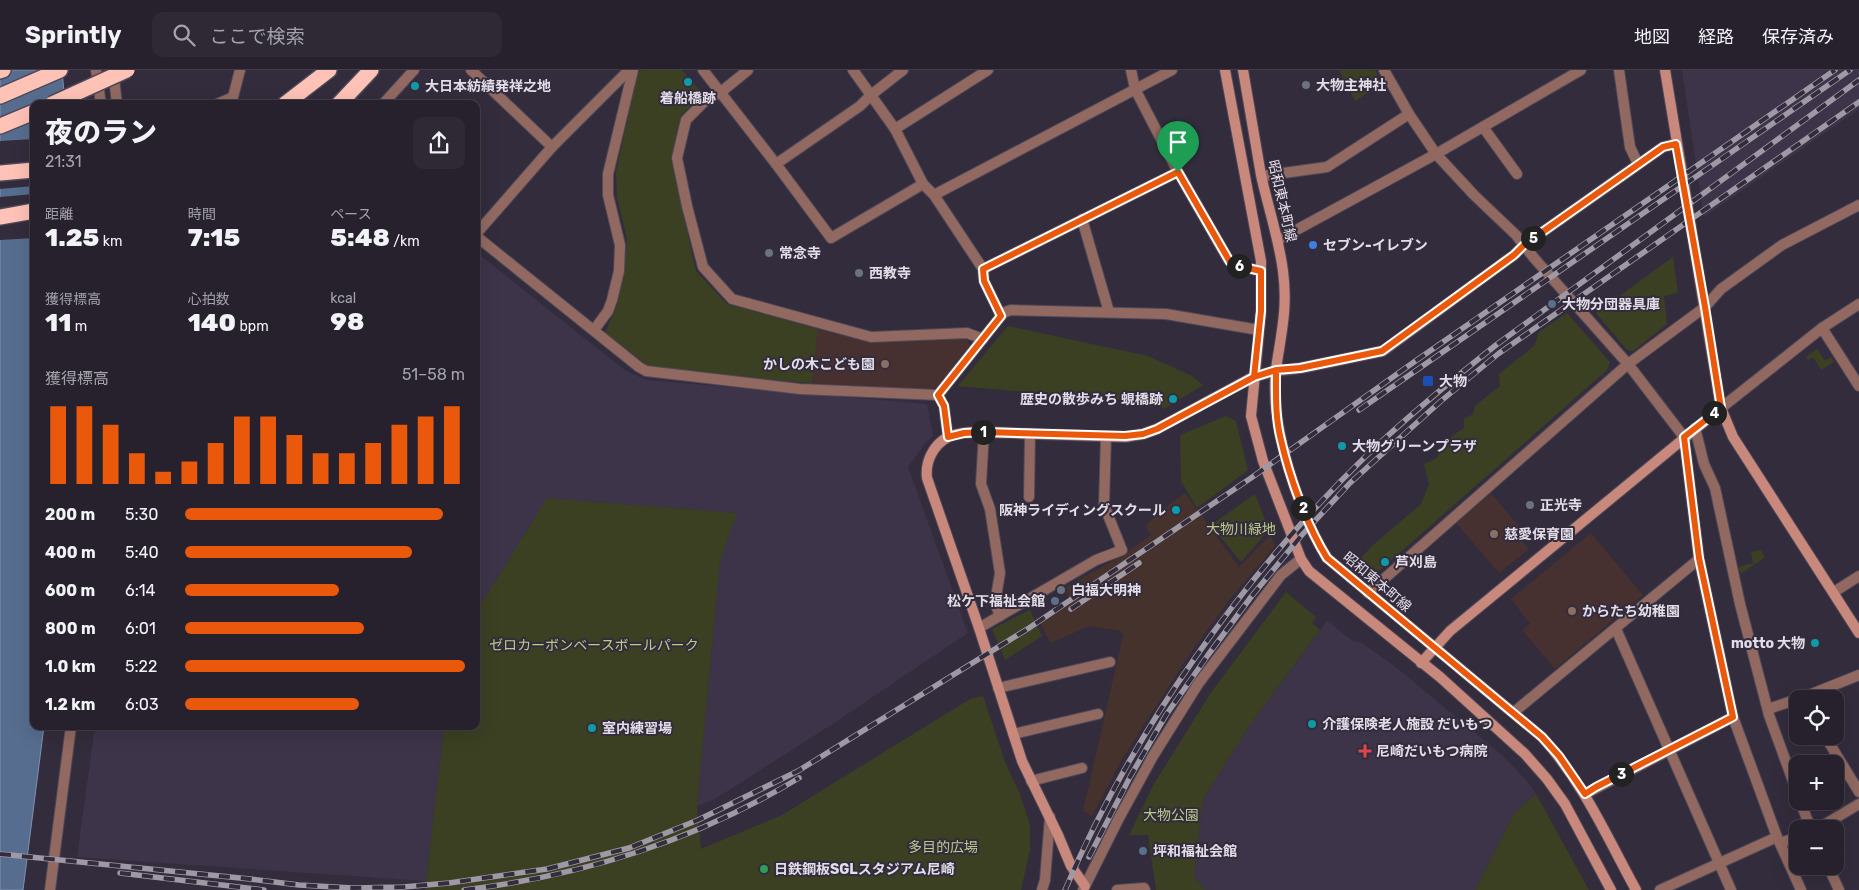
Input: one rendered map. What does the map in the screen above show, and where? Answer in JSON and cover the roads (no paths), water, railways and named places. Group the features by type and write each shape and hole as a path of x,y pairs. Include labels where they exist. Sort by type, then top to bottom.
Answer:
{"highway":[{"path":"0,96 60,70"},
{"path":"61,100 127,70"},
{"path":"290,100 329,70"},
{"path":"343,100 371,70"},
{"path":"0,126 30,114"},
{"path":"0,173 30,170"},
{"path":"0,211 30,210"},
{"path":"0,217 30,211"}],"main road":[{"path":"1225,70 1253,212 1261,271 1259,330 1251,416 1263,461 1301,559 1310,571 1494,724 1536,765 1565,804 1611,890"},
{"name":"昭和東本町線","path":"1243,70 1262,176 1278,240 1283,270 1285,304 1281,347 1276,370 1276,408 1280,440 1314,538 1327,558 1542,737 1559,756 1585,794 1636,890"},
{"path":"1665,70 1721,408 1733,437 1859,633"},
{"path":"1087,889 1071,866 1050,817 1022,762 979,628 927,478 927,462 932,452 948,437 964,433 1106,436 1143,434 1157,429 1254,377"},
{"path":"1421,663 1450,631 1721,408"}],"street":[{"path":"96,70 100,100"},
{"path":"113,70 117,100"},
{"path":"226,100 233,97 240,70"},
{"path":"387,100 414,70"},
{"path":"471,70 552,147"},
{"path":"480,230 552,147 629,70"},
{"path":"594,330 608,311 619,271 620,245 608,195 608,174 633,70"},
{"path":"702,70 721,92 831,238 923,184"},
{"path":"748,70 721,92 704,102 686,120 677,158 703,267 732,299 870,338 967,333 983,339"},
{"path":"853,70 895,128 923,184 934,195 983,269 984,281 1001,316"},
{"path":"776,164 860,106 903,70"},
{"path":"895,128 988,70"},
{"path":"1131,70 1135,89 1178,172 1230,262 1234,265 1261,271"},
{"path":"934,195 1172,70"},
{"path":"1384,70 1409,114 1436,154 1474,196 1516,235 1628,364 1684,437 1699,558 1733,717 1778,840 1801,890"},
{"path":"1278,240 1436,154 1581,70"},
{"path":"1619,70 1630,147 1638,164"},
{"path":"1262,176 1327,167 1409,114"},
{"path":"1483,127 1517,174"},
{"path":"1254,377 1276,370 1300,368 1382,351 1514,255 1524,245 1638,164 1663,147 1676,144"},
{"path":"983,269 1178,172"},
{"path":"1368,593 1628,364 1705,307 1721,289 1782,245 1859,205"},
{"path":"1082,219 1109,312"},
{"path":"480,238 646,371 800,389 938,395"},
{"path":"1721,408 1822,328 1859,304"},
{"path":"938,395 1001,316 1011,310 1166,314 1259,330"},
{"path":"1822,328 1859,386"},
{"path":"938,395 944,406 948,437"},
{"path":"1695,428 1704,464 1715,488 1740,604 1768,709 1789,774"},
{"path":"984,432 981,484 990,510 1000,573 995,603 1000,616"},
{"path":"1029,497 1030,434"},
{"path":"979,628 1096,560 1122,550 1104,505 1106,436"},
{"path":"1514,712 1699,558"},
{"path":"1087,889 1119,818 1153,756 1198,684 1280,575 1301,559"},
{"path":"1834,592 1859,576"},
{"path":"1616,629 1731,890"},
{"path":"998,688 1110,662"},
{"path":"1822,690 1859,675"},
{"path":"1768,709 1789,702"},
{"path":"1013,734 1098,714"},
{"path":"1585,794 1733,717"},
{"path":"50,890 70,730"},
{"path":"1830,745 1859,792"},
{"path":"1031,781 1082,768"},
{"path":"1832,820 1859,804"},
{"path":"1042,890 1045,880 1050,817"},
{"path":"1660,890 1719,863 1778,840 1789,838"},
{"path":"1832,875 1839,890"},
{"path":"1116,890 1144,888 1145,890"}],"water":[{"path":"0,70 62,70 65,100 30,100 30,730 43,730 23,890 0,890"}],"railway":[{"path":"0,854 299,885 353,888 403,887 449,883 547,869 629,848 698,820 798,771 1029,628 1251,478 1414,362 1835,70"},
{"path":"1359,410 1850,70"},
{"path":"1065,890 1092,831 1123,772 1158,714 1195,658 1235,603 1321,501 1398,426 1496,345 1859,80"},
{"path":"1089,857 1130,777 1166,715 1251,597 1301,536 1350,483 1441,401 1498,354 1859,102"},
{"path":"1071,609 1139,563"},
{"path":"464,890 553,875 638,852 719,820 799,778"},
{"path":"120,873 264,890"}],"place":[{"name":"着船橋跡","path":"688,82"},
{"name":"大物主神社","path":"1306,85"},
{"name":"大日本紡績発祥之地","path":"415,86"},
{"name":"セブン-イレブン","path":"1313,245"},
{"name":"常念寺","path":"769,253"},
{"name":"西教寺","path":"859,273"},
{"name":"大物分団器具庫","path":"1552,304"},
{"name":"かしの木こども園","path":"885,364"},
{"name":"大物","path":"1428,381"},
{"name":"歴史の散歩みち 蜆橋跡","path":"1173,399"},
{"name":"大物グリーンプラザ","path":"1342,446"},
{"name":"正光寺","path":"1530,505"},
{"name":"阪神ライディングスクール","path":"1176,510"},
{"name":"慈愛保育園","path":"1494,534"},
{"name":"芦刈島","path":"1385,562"},
{"name":"白福大明神","path":"1061,590"},
{"name":"松ケ下福祉会館","path":"1055,601"},
{"name":"からたち幼稚園","path":"1572,611"},
{"name":"motto 大物","path":"1815,643"},
{"name":"介護保険老人施設 だいもつ","path":"1312,724"},
{"name":"室内練習場","path":"592,728"},
{"name":"尼崎だいもつ病院","path":"1365,751"},
{"name":"坪和福祉会館","path":"1143,851"},
{"name":"日鉄鋼板SGLスタジアム尼崎","path":"764,869"}],"park label":[{"name":"大物川緑地","path":"1241,529"},
{"name":"ゼロカーボンベースボールパーク","path":"594,645"},
{"name":"大物公園","path":"1171,815"},
{"name":"多目的広場","path":"943,847"}]}
